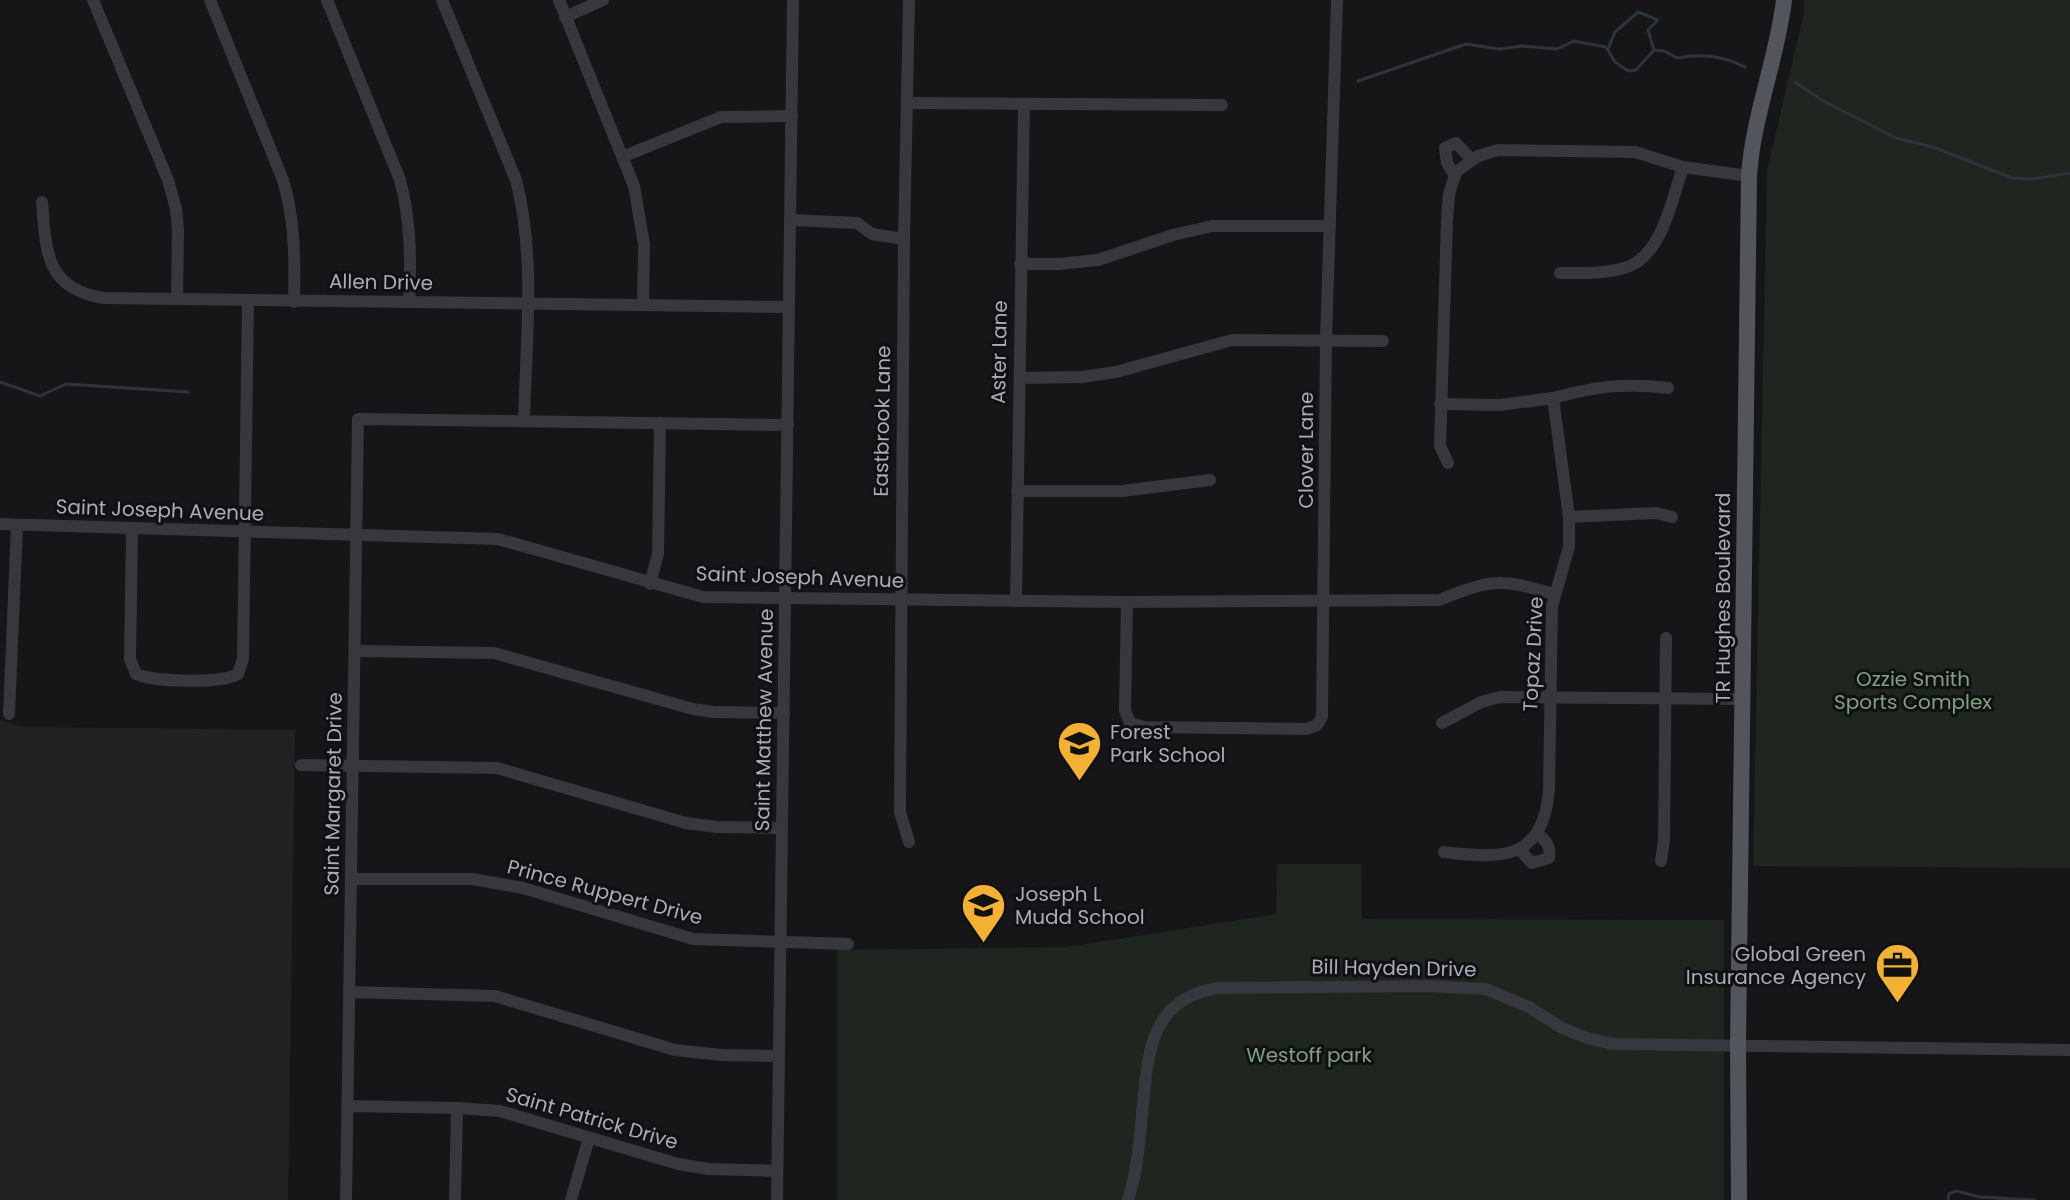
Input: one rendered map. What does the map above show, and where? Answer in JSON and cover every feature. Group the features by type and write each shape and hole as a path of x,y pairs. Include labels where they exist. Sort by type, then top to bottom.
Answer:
{"main road":[{"name":"TR Hughes Boulevard","path":"1739,1200 1744,404 1749,176 1784,0"}],"street":[{"path":"93,0 168,180 176,209 177,299"},
{"path":"210,0 290,203 295,263 294,302"},
{"path":"327,0 400,180 408,210 411,246 409,302"},
{"path":"442,0 516,180 524,209 527,243 524,421 788,425"},
{"path":"559,0 634,186 644,244 643,305"},
{"path":"565,17 603,0"},
{"name":"Saint Matthew Avenue","path":"777,1200 793,0"},
{"name":"Eastbrook Lane","path":"909,0 900,601 900,812 909,842"},
{"name":"Clover Lane","path":"1127,602 1125,711 1130,723 1144,727 1307,729 1317,725 1324,708 1326,340 1337,0"},
{"path":"909,103 1222,105"},
{"name":"Aster Lane","path":"1016,601 1024,104"},
{"path":"622,157 721,117 792,116"},
{"path":"1455,176 1447,163 1445,148 1456,143 1472,160"},
{"path":"1448,463 1440,446 1440,404 1447,220 1449,194 1455,176 1472,160 1498,150 1616,150 1646,153 1683,167 1749,176"},
{"path":"1560,273 1598,273 1627,267 1644,257 1659,232 1683,167"},
{"name":"Allen Drive","path":"42,202 50,262 69,287 82,295 103,298 788,307"},
{"path":"791,220 857,223 872,234 904,239"},
{"path":"1020,264 1098,260 1173,235 1212,226 1330,226"},
{"path":"132,529 130,659 136,674 151,678 222,680 238,674 243,659 248,301"},
{"path":"1020,378 1082,377 1116,372 1232,340 1383,341"},
{"path":"1440,404 1500,405 1553,398 1598,386 1632,384 1668,388"},
{"name":"Topaz Drive","path":"1444,852 1488,856 1519,849 1532,863 1549,858 1550,849 1537,834 1547,809 1554,594 1569,547 1563,455 1553,398"},
{"name":"Saint Margaret Drive","path":"346,1200 358,419 524,421"},
{"path":"650,584 658,554 660,423"},
{"path":"1017,491 1122,491 1210,480"},
{"path":"1569,517 1656,513 1672,517"},
{"name":"Saint Joseph Avenue","path":"0,524 498,539 703,597 1127,602 1439,600 1479,584 1493,582 1523,585 1554,594"},
{"path":"9,714 17,525"},
{"path":"1661,861 1664,840 1666,638"},
{"path":"355,651 494,653 693,709 784,713"},
{"path":"1442,723 1481,702 1500,697 1743,699"},
{"path":"301,765 497,768 686,823 782,828"},
{"path":"1519,849 1537,834"},
{"name":"Prince Ruppert Drive","path":"351,879 472,879 500,883 693,939 848,944"},
{"name":"Bill Hayden Drive","path":"1128,1200 1153,1036 1177,1004 1202,990 1245,987 1476,988 1507,996 1560,1027 1613,1044 2070,1050"},
{"path":"350,992 495,996 675,1050 779,1056"},
{"name":"Saint Patrick Drive","path":"348,1106 500,1111 678,1164 709,1169 777,1171"},
{"path":"455,1200 457,1108"},
{"path":"571,1200 589,1138"}],"shaded area":[{"path":"0,720 24,727 295,730 288,1200 0,1200"}],"green space":[{"name":"Ozzie Smith Sports Complex","path":"1804,0 2070,0 2070,868 1753,866 1767,171 1804,12"},
{"name":"Westoff park","path":"1277,864 1361,864 1362,919 1724,920 1724,1200 837,1200 837,950 1067,947 1276,914"}],"waterway":[{"path":"1608,49 1615,32 1638,12 1658,20 1648,30 1654,50"},
{"path":"1358,81 1466,44 1499,49 1522,46 1557,49 1574,41 1606,47 1615,62 1628,71 1636,70 1654,50"},
{"path":"1654,50 1677,58 1720,58 1745,67"},
{"path":"1795,82 1823,101 1896,138 1933,147 2012,178 2032,179 2070,173"},
{"path":"0,382 40,396 66,384 188,392"},
{"path":"1948,1200 1949,1194 1956,1191 1980,1197 2035,1200"}],"place":[{"name":"Forest Park School","path":"1079,782"},
{"name":"Joseph L Mudd School","path":"984,944"},
{"name":"Global Green Insurance Agency","path":"1897,1004"}]}
